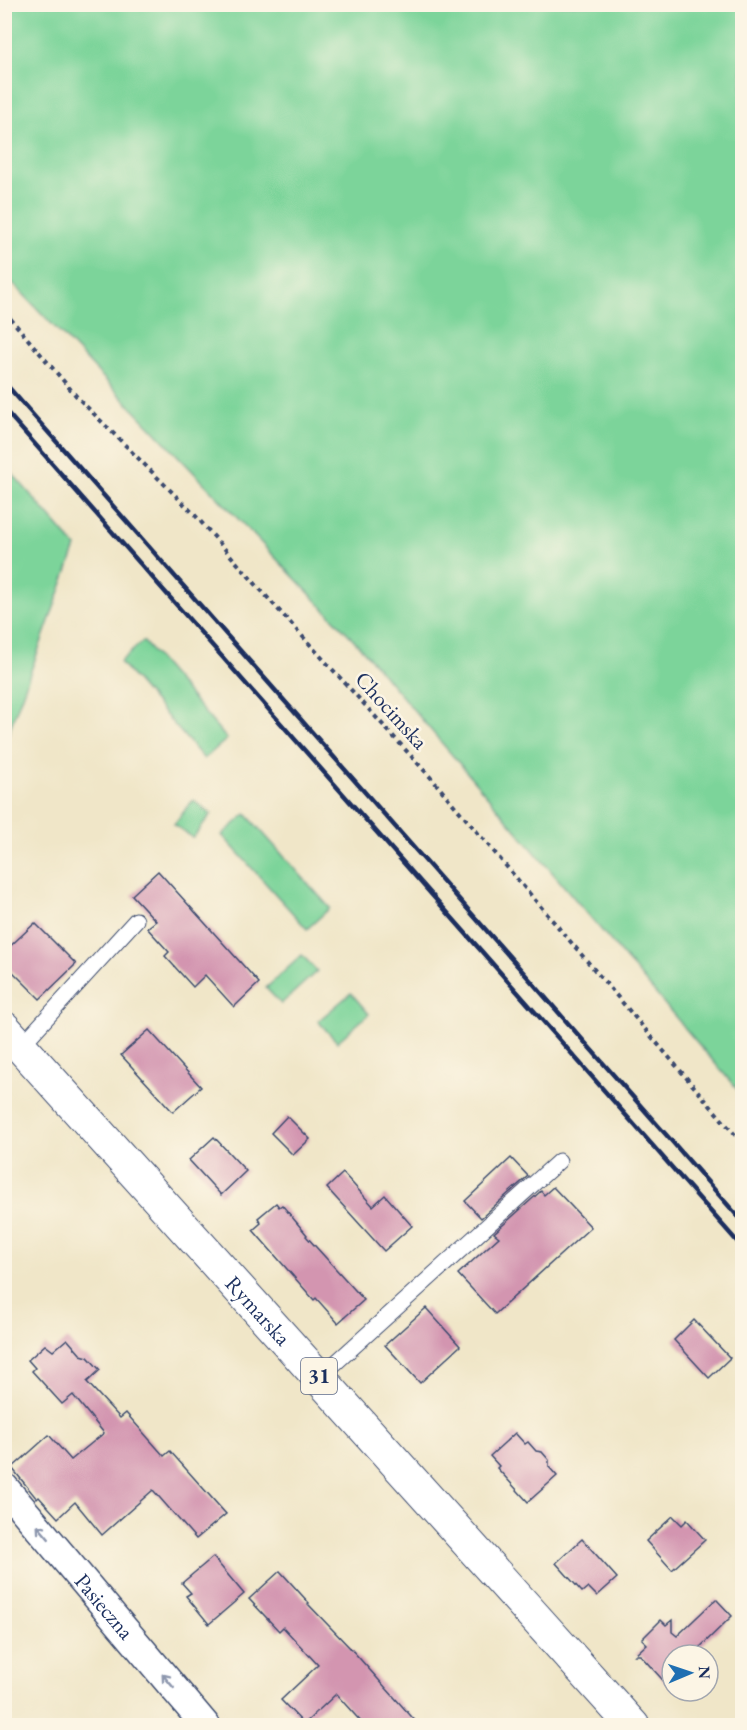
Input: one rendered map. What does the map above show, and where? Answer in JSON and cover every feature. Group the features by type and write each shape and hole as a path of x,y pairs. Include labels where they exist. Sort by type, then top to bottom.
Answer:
{"main road":[{"name":"Rymarska","path":"13,1037 633,1725"}],"street":[{"name":"Pasieczna","path":"4,1487 206,1725"}],"lane":[{"path":"13,1037 136,920"},
{"path":"320,1377 559,1161"}],"path":[{"name":"Chocimska","path":"4,311 78,398 194,514 432,779 742,1143"}],"green space":[{"path":"5,4 742,5 742,1095 354,640 5,275"},
{"path":"12,473 76,547 5,742 4,494"},
{"path":"143,641 227,739 204,759 120,662"},
{"path":"193,800 211,814 193,838 174,824"},
{"path":"246,814 330,908 307,929 222,835"},
{"path":"302,955 317,971 281,1004 266,988"},
{"path":"351,993 369,1014 337,1042 318,1021"}],"building":[{"path":"158,871 259,983 234,1007 205,975 193,987 165,956 169,952 147,928 156,921 132,895"},
{"path":"35,923 76,964 40,999 4,963 4,952"},
{"path":"149,1030 201,1087 173,1112 121,1055"},
{"path":"287,1116 310,1139 293,1155 271,1133"},
{"path":"214,1137 246,1171 221,1195 189,1160"},
{"path":"511,1158 528,1176 481,1218 465,1201"},
{"path":"343,1173 373,1206 385,1195 412,1226 384,1251 327,1188"},
{"path":"553,1187 591,1227 495,1314 458,1274 499,1237 494,1233 541,1191 544,1195"},
{"path":"276,1203 279,1207 282,1205 306,1236 364,1300 338,1323 316,1298 314,1300 253,1230 261,1223 258,1218"},
{"path":"426,1308 460,1346 420,1383 385,1345"},
{"path":"694,1320 730,1358 709,1378 674,1340"},
{"path":"67,1339 81,1355 88,1357 100,1370 87,1382 120,1418 126,1413 164,1456 170,1451 226,1514 196,1539 153,1490 102,1535 75,1502 58,1518 39,1497 37,1499 12,1468 49,1435 71,1460 104,1433 73,1395 62,1404 32,1371 35,1368 28,1360 45,1345 53,1351"},
{"path":"515,1433 525,1444 528,1442 536,1451 542,1452 549,1460 549,1467 557,1476 528,1502 497,1468 499,1466 490,1456"},
{"path":"673,1516 682,1525 687,1520 705,1540 672,1570 646,1541"},
{"path":"582,1539 617,1578 597,1596 588,1587 582,1592 556,1563"},
{"path":"213,1557 244,1594 209,1624 186,1596 191,1593 182,1583"},
{"path":"280,1571 419,1725 364,1725 336,1694 304,1724 281,1700 318,1665 283,1627 279,1631 249,1599"},
{"path":"716,1599 732,1616 704,1643 660,1643 660,1677 640,1655 635,1655 647,1644 642,1639 661,1620 666,1625 672,1620 672,1632 677,1636"}],"railway":[{"path":"4,382 742,1221"},
{"path":"4,409 742,1247"}]}
